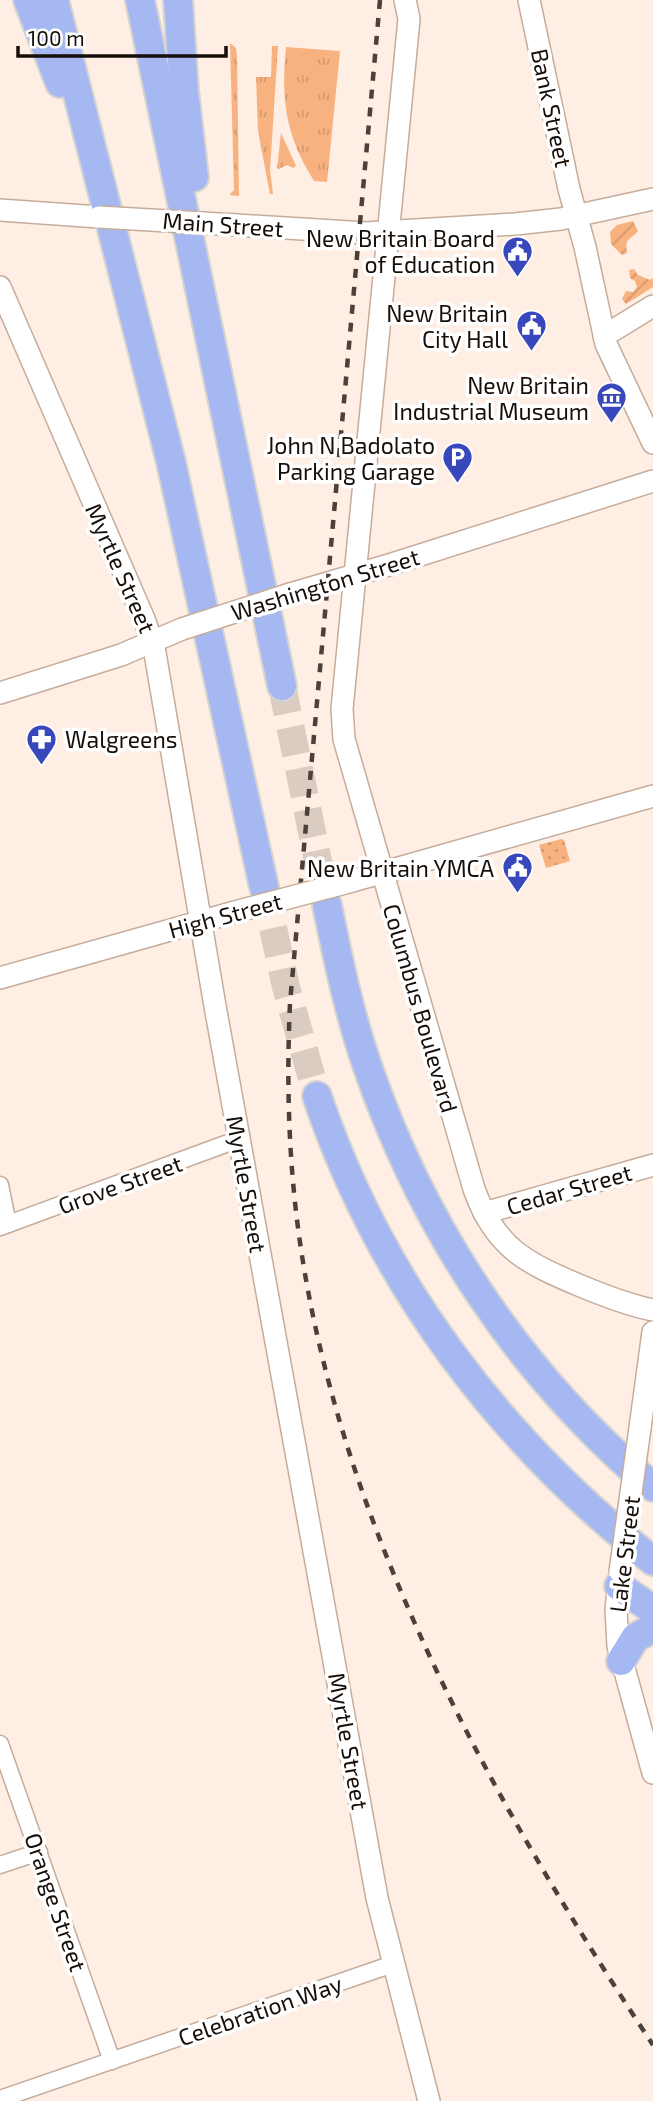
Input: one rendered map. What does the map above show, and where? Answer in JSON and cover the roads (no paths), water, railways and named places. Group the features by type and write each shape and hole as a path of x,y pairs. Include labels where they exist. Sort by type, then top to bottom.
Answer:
{"highway":[{"path":"28,0 67,101 91,145"},
{"path":"54,0 144,350 188,537 264,887"},
{"path":"140,0 282,686"},
{"path":"178,0 188,134 217,304 219,331 216,366"},
{"path":"327,905 348,999 367,1063 401,1153 433,1217 479,1294 529,1362 590,1430 653,1488"},
{"path":"317,1096 337,1151 365,1213 409,1291 454,1358 493,1408 559,1479 603,1520 653,1560"},
{"path":"620,1579 653,1610"},
{"path":"621,1661 635,1637 653,1628"}],"street":[{"name":"Columbus Boulevard","path":"421,0 417,9 407,10 342,729 474,1189 484,1213 509,1246 533,1265 622,1303 653,1310"},
{"name":"Bank Street","path":"529,0 604,336 614,365 653,443"},
{"name":"Main Street","path":"0,210 350,232 389,232 526,224 653,199"},
{"name":"Myrtle Street","path":"0,288 152,640 200,922 377,1898 429,2101"},
{"path":"604,336 653,306"},
{"name":"Washington Street","path":"0,693 127,652 182,629 653,481"},
{"name":"High Street","path":"0,978 653,796"},
{"name":"Grove Street","path":"4,1226 239,1139"},
{"name":"Cedar Street","path":"484,1213 653,1165"},
{"path":"0,1185 4,1226"},
{"name":"Lake Street","path":"653,1332 616,1625 621,1661 653,1773"},
{"name":"Orange Street","path":"0,1744 120,2059"},
{"path":"0,1866 39,1852"},
{"name":"Celebration Way","path":"0,2099 393,1964"}],"tunnel":[{"path":"282,686 327,905"},
{"path":"264,887 286,987 317,1096"}],"railway":[{"path":"380,0 290,1003 290,1133 298,1230 325,1367 355,1471 393,1572 437,1671 486,1768 539,1863 653,2045"}],"place":[{"name":"New Britain Board of Education","path":"518,278"},
{"name":"New Britain City Hall","path":"531,353"},
{"name":"New Britain Industrial Museum","path":"612,425"},
{"name":"John N Badolato Parking Garage","path":"458,485"},
{"name":"Walgreens","path":"42,766"},
{"name":"New Britain YMCA","path":"517,895"}]}
